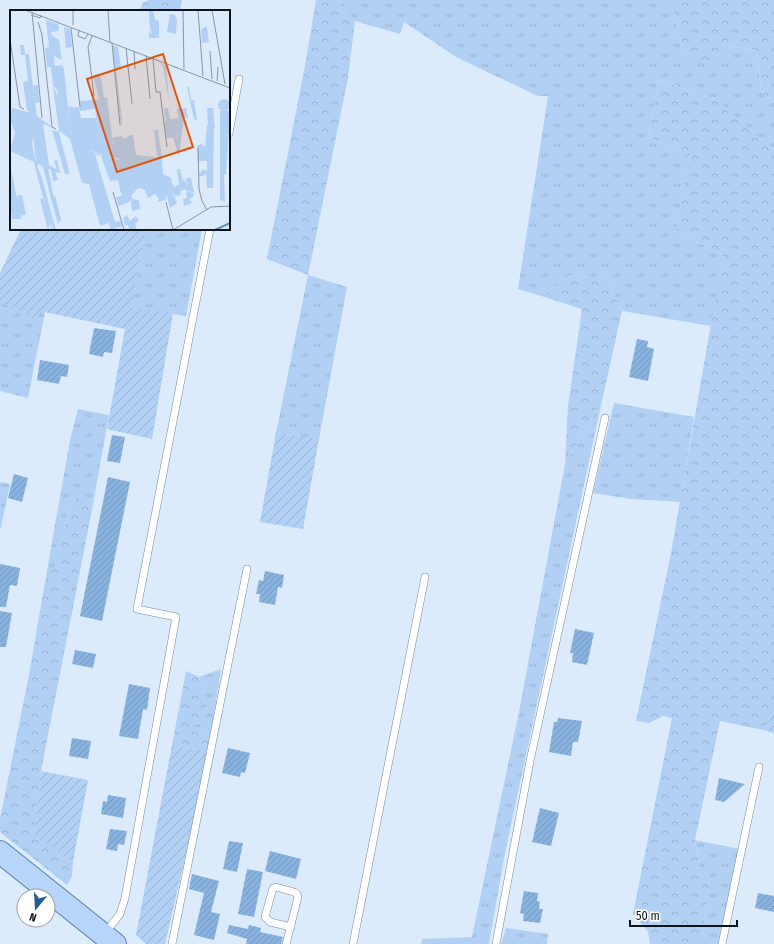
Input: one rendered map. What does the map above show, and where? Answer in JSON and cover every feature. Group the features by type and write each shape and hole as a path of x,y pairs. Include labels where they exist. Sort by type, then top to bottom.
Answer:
{"main road":[{"path":"0,852 103,941"},
{"path":"0,871 21,888"},
{"path":"56,915 103,941"}],"lane":[{"path":"230,128 239,79"},
{"path":"103,941 120,914 125,898 176,617 137,609 210,230"},
{"path":"496,944 530,761 605,418"},
{"path":"172,944 247,568"},
{"path":"353,944 425,577"},
{"path":"722,944 759,766"},
{"path":"286,944 291,927 298,897 294,892 276,887 272,888 265,917 270,922 291,927"}],"green space":[{"path":"149,0 182,0 180,10 140,10 143,3"},
{"path":"316,0 337,0 355,21 348,78 308,275 267,259 305,66"},
{"path":"337,0 671,0 684,56 728,46 757,50 761,90 774,102 774,150 716,100 659,80 648,137 690,153 676,231 723,255 711,326 622,311 606,278 570,275 541,296 518,289 548,96 538,96 456,57 404,22 400,34 355,21"},
{"path":"671,0 774,0 774,102 761,90 757,50 728,46 710,63 684,56"},
{"path":"659,80 716,100 774,150 774,712 763,730 720,721 695,840 699,865 710,880 701,944 650,944 648,932 633,914 672,718 663,716 649,723 636,721 671,553 723,255 676,231 690,153 648,137"},
{"path":"21,230 146,230 131,308 173,313 152,439 107,429 125,329 40,311 35,319 0,301 0,273"},
{"path":"146,230 202,230 186,316 131,308"},
{"path":"308,275 347,287 319,439 276,433"},
{"path":"570,275 606,278 622,311 602,401 565,464 568,406 582,309 541,296"},
{"path":"0,301 35,318 40,311 45,312 28,398 0,391"},
{"path":"602,401 504,858 489,944 421,944 422,939 472,937 519,712 565,464"},
{"path":"614,403 694,417 680,502 631,499 593,493"},
{"path":"78,409 109,415 92,510 81,495 70,502 54,569 45,582 70,440"},
{"path":"276,433 319,439 303,529 260,522"},
{"path":"0,482 10,484 0,531"},
{"path":"81,495 92,510 41,771 34,834 73,862 72,876 67,885 0,832 0,819 29,675 45,582 54,568 70,502"},
{"path":"221,669 213,721 200,733 180,729 199,723 207,707 199,677"},
{"path":"186,671 199,677 207,707 199,723 181,729 200,733 213,721 207,751 172,745"},
{"path":"774,712 774,733 763,730"},
{"path":"172,745 207,751 199,797 165,944 146,944 136,935"},
{"path":"41,771 88,780 73,862 34,835"},
{"path":"695,840 739,849 720,944 701,944 710,880 699,865"},
{"path":"506,928 548,934 547,944 501,944"}],"building":[{"path":"94,328 116,331 112,353 104,352 103,357 89,354"},
{"path":"637,339 648,341 647,347 654,349 648,381 629,377"},
{"path":"40,360 69,365 67,377 61,376 59,384 37,380"},
{"path":"112,435 125,437 120,463 107,461"},
{"path":"14,474 28,478 22,502 8,498"},
{"path":"108,477 130,482 102,621 80,616"},
{"path":"0,564 20,568 17,586 10,585 6,607 0,607"},
{"path":"265,571 284,575 282,588 278,587 275,605 259,602 260,594 256,594 259,580 263,581"},
{"path":"0,611 12,613 6,647 0,647"},
{"path":"575,629 594,633 587,665 572,662 573,653 570,653"},
{"path":"75,650 96,654 93,668 72,664"},
{"path":"129,684 150,688 147,710 143,709 138,739 119,736"},
{"path":"558,718 582,721 578,742 573,742 571,756 549,752 554,722 557,722"},
{"path":"72,738 91,741 88,759 69,756"},
{"path":"228,748 250,753 245,773 241,772 240,777 222,773"},
{"path":"719,778 745,784 724,802 715,800"},
{"path":"108,795 126,798 123,818 101,814 103,801 107,802"},
{"path":"540,808 559,813 551,846 532,842"},
{"path":"110,829 127,831 124,845 118,844 117,851 106,849"},
{"path":"229,841 243,843 237,872 223,869"},
{"path":"270,851 301,859 296,879 265,871"},
{"path":"247,869 263,872 254,917 238,914"},
{"path":"192,874 219,881 211,912 220,914 214,940 194,935 204,893 189,889"},
{"path":"524,891 538,893 537,901 540,902 539,909 543,909 540,923 523,921 524,914 520,913"},
{"path":"758,893 774,896 774,912 755,908"},
{"path":"229,925 248,929 249,925 261,928 260,932 283,937 281,944 246,944 247,939 227,933"}]}
